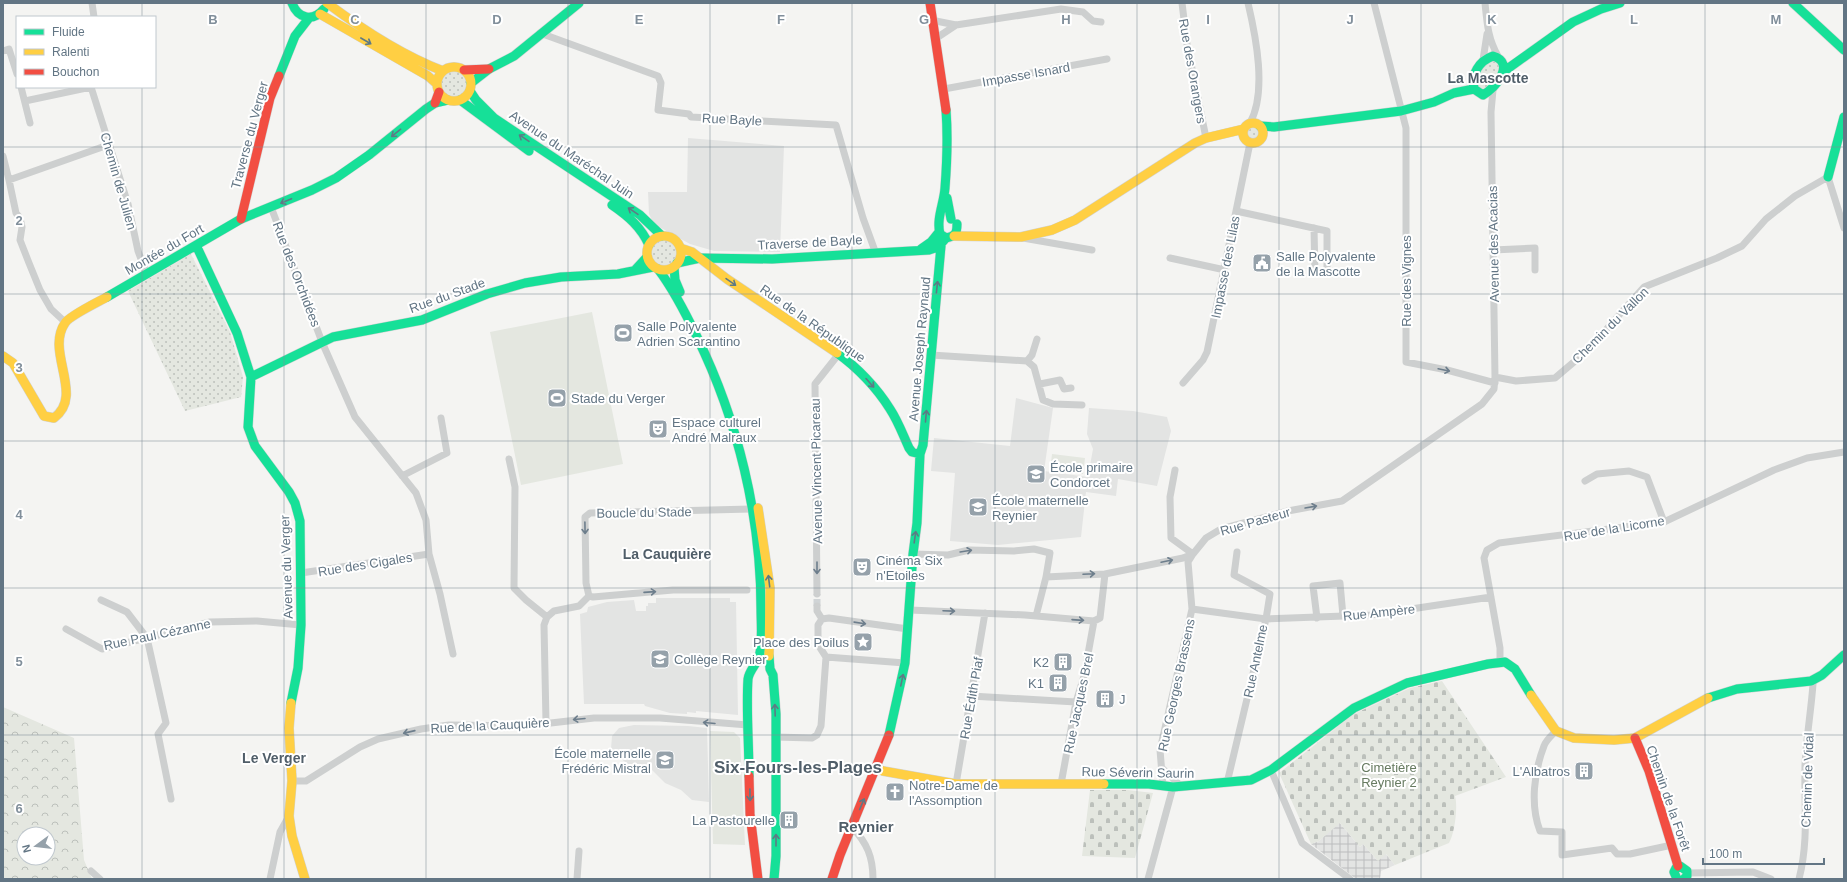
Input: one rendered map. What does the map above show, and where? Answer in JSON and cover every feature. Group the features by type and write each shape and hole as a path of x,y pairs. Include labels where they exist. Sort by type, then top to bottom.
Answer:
{"street":[{"path":"92,3 94,16"},
{"path":"292,3 297,13 302,17 309,18 320,14 326,3 366,31 434,68 444,71"},
{"path":"470,87 489,69 514,56 540,33 579,3"},
{"path":"930,3 934,39 944,89 948,132 945,190 940,227 942,236 947,240 957,232 945,190"},
{"name":"Rue des Orangers","path":"1182,3 1187,44 1206,138"},
{"path":"1248,3 1259,79 1256,110 1263,135"},
{"name":"Rue des Vignes","path":"1374,3 1406,128 1406,362 1495,380"},
{"path":"1485,3 1488,32 1492,46 1500,58 1503,72"},
{"path":"1274,127 1263,135 1257,142 1247,133 1260,126 1274,127 1401,111 1434,102 1454,93 1474,89 1484,95 1493,90 1503,72 1573,22 1601,6 1620,3"},
{"path":"1792,3 1844,50"},
{"path":"931,20 956,25 1061,9 1083,12 1093,21 1101,22"},
{"name":"Traverse du Verger","path":"295,36 297,13"},
{"path":"320,14 428,76 448,100 460,100 468,95 470,87 469,76 464,70"},
{"name":"Traverse du Verger","path":"241,220 270,98 295,36 309,18"},
{"path":"934,39 956,25"},
{"path":"1454,93 1473,78 1484,60 1488,32"},
{"name":"Rue Bayle","path":"540,33 658,76 661,83 658,110 689,114 691,117 836,125 863,218 875,251"},
{"path":"3,51 9,49 16,71"},
{"path":"1484,60 1493,56 1519,61"},
{"name":"Impasse Isnard","path":"944,89 1107,59"},
{"path":"435,103 439,77 444,71 454,67 464,70 489,69"},
{"path":"1473,78 1474,89"},
{"name":"Avenue du Maréchal Juin","path":"470,87 476,100 494,118 640,216 662,236"},
{"path":"21,88 30,123"},
{"path":"25,101 86,88"},
{"name":"Chemin de Julien","path":"91,88 108,145 128,204 138,251 146,275"},
{"name":"Avenue des Acacias","path":"1493,90 1491,112 1495,380"},
{"name":"Avenue des Acacias","path":"1484,95 1491,112"},
{"name":"Montée du Fort","path":"65,322 241,220 336,178 370,155 426,109 435,103 448,100"},
{"name":"Avenue du Maréchal Juin","path":"460,100 507,136 632,220 643,233 649,245"},
{"name":"Impasse des Lilas","path":"1183,383 1203,360 1207,352 1236,211 1247,133 1256,110"},
{"path":"1844,117 1828,177 1844,228"},
{"name":"Traverse de Bayle","path":"676,265 700,258 772,259 875,251 921,249 929,251 947,240 978,237 1021,238 1052,230 1075,220 1170,158 1206,138 1232,132 1247,133"},
{"path":"9,180 108,145"},
{"path":"3,156 16,214 20,218 22,227 20,240 40,290 51,309 65,322 58,342 67,395 62,412 54,418 44,416 13,363 3,356"},
{"name":"Chemin du Vallon","path":"1495,380 1555,378 1588,350 1644,287 1742,246 1766,219 1795,196 1828,177"},
{"name":"Rue des Orchidées","path":"271,207 322,342 355,417 416,493 426,520 429,554 440,594 453,654"},
{"path":"1236,211 1314,228 1327,232 1327,273 1315,274 1314,228"},
{"path":"921,249 932,242 945,219 954,221 962,229 978,237"},
{"path":"636,269 647,257 649,245 652,241 662,236 671,238 680,248 680,255 673,273 677,286 712,353 727,388 752,472 761,522 770,588 770,669 773,675 776,737 776,856 774,879"},
{"path":"1021,238 1092,250"},
{"name":"Avenue Joseph Raynaud","path":"920,454 923,445 931,356 947,240"},
{"name":"Avenue du Verger","path":"196,245 237,333 251,377 248,427 255,446 295,503 300,521 301,625 298,668 291,702 289,728 292,781 289,816 292,836 305,879"},
{"name":"Traverse de Bayle","path":"680,248 692,252 700,258"},
{"path":"1493,250 1535,248 1535,270"},
{"path":"647,257 668,283 698,338 721,391 743,465 751,509 761,590 760,648 756,666"},
{"name":"Rue de la République","path":"700,258 727,279 838,355 864,376 879,392 891,410 909,448 912,452 920,454"},
{"path":"1170,258 1224,270"},
{"path":"656,268 666,270 676,265"},
{"name":"Rue du Stade","path":"251,377 333,337 422,320 488,294 525,283 561,277 618,274 636,269 656,268"},
{"path":"1027,361 1032,355 1037,339"},
{"name":"Avenue Vincent Picareau","path":"817,594 815,384 838,355"},
{"path":"931,356 1027,361 1034,367 1040,384 1043,400 1053,404 1082,406"},
{"path":"1040,384 1060,380 1064,389 1071,388"},
{"name":"Rue Pasteur","path":"1193,554 1206,538 1221,529 1252,522 1288,511 1342,502 1482,404 1494,389 1495,380"},
{"path":"402,476 447,453 441,418"},
{"name":"Rue de la Licorne","path":"1500,662 1500,648 1484,558 1487,550 1499,543 1664,522 1774,470 1807,458 1844,452"},
{"path":"832,879 840,855 891,728 905,663 913,554 917,523 920,454"},
{"path":"509,459 515,487 514,588 547,617"},
{"path":"1175,470 1170,498 1171,538 1193,554"},
{"path":"1585,481 1597,474 1629,470 1647,477 1664,522"},
{"name":"Boucle du Stade","path":"589,596 586,583 585,517 590,513 751,509"},
{"path":"913,554 948,555 969,550 1014,551 1034,549 1050,553 1046,577 1036,616"},
{"path":"1237,552 1234,575 1270,594 1266,619"},
{"name":"Rue des Cigales","path":"301,573 429,554"},
{"path":"1046,577 1105,574 1183,558 1193,554"},
{"path":"1192,609 1188,562 1193,554"},
{"path":"910,610 1036,616 1094,621 1100,618 1105,574"},
{"path":"1317,618 1314,586 1340,583 1343,616"},
{"path":"546,722 544,626 547,617 554,611 579,606 589,596 593,597 673,590 747,590"},
{"name":"Rue Ampère","path":"1266,619 1317,618 1384,613 1491,597"},
{"path":"100,600 127,612 147,638 166,722 158,734 171,799"},
{"path":"817,608 822,619"},
{"name":"Rue Antelme","path":"1192,609 1266,619 1228,782"},
{"name":"Rue Georges Brassens","path":"1163,786 1163,769 1160,750 1192,609"},
{"name":"Rue Édith Piaf","path":"956,784 985,613"},
{"path":"776,737 807,740 817,735 821,726 826,657 819,646 818,639 818,625 822,619 829,618 908,629"},
{"name":"Rue Paul Cézanne","path":"66,629 102,649 210,622 257,621 301,625"},
{"name":"Rue Jacques Brel","path":"1061,784 1076,702 1084,676 1094,621"},
{"path":"1500,662 1510,664 1515,669 1534,700 1556,731 1574,738 1614,740 1634,738 1708,698 1737,689 1811,681 1822,675 1844,655"},
{"path":"826,657 905,663"},
{"name":"Rue Séverin Saurin","path":"876,768 883,771 956,784 1149,784 1178,787 1251,780 1271,770 1354,708 1408,683 1449,672 1500,662"},
{"path":"758,879 750,814 748,677 751,670 756,666 764,666 770,669"},
{"name":"Chemin de Vidal","path":"1799,879 1804,857 1807,818 1805,768 1806,738 1810,718 1813,684 1811,681"},
{"path":"972,696 1076,702"},
{"name":"Rue de la Cauquière","path":"292,781 306,780 360,747 378,739 421,729 467,724 512,726 594,718 660,718 748,725"},
{"path":"1556,731 1545,744 1538,768 1534,799 1536,820 1540,831 1562,832 1562,855 1612,848 1617,854 1630,854 1672,845"},
{"name":"Chemin de la Forêt","path":"1634,738 1649,771 1678,866"},
{"path":"1148,879 1178,787 1163,769"},
{"path":"1271,770 1302,843 1350,879"},
{"path":"270,879 280,832 289,816"},
{"name":"Avenue du Verger","path":"289,816 311,879"},
{"path":"852,827 860,836 870,853 873,865 873,879"},
{"path":"577,879 578,851"},
{"path":"1677,879 1674,875 1674,871 1678,866 1685,867 1686,876 1753,872 1771,879"},
{"path":"91,871 100,879"}],"shaded area":[{"path":"688,138 784,146 780,252 714,251 690,244 654,224 649,214 648,192 687,192"},
{"path":"1016,398 1053,408 1044,471 1088,477 1093,449 1087,434 1089,408 1133,411 1167,417 1171,431 1157,486 1118,479 1116,496 1086,492 1081,537 998,545 950,541 955,473 931,471 934,438 1010,446"},
{"name":"Collège Reynier","path":"656,598 730,598 730,602 736,602 738,715 696,711 696,713 687,712 687,714 670,713 645,706 644,704 584,704 580,614 587,612 588,607 607,602 634,600 636,611 646,611 646,606 648,606 648,603 656,603"},
{"name":"École maternelle Frédéric Mistral","path":"634,725 688,726 707,728 709,802 692,800 681,790 665,783 649,767 628,764 616,755 611,749 612,736 619,728"},
{"path":"1339,822 1360,847 1363,844 1377,860 1385,853 1395,865 1381,871 1380,879 1356,879 1311,844 1319,841"}],"green space":[{"path":"1483,60 1503,60 1493,90 1474,89"},
{"path":"451,68 457,68 466,72 470,84 466,96 457,100 451,100 442,96 438,87 438,81 442,72"},
{"path":"1253,123 1260,126 1263,133 1260,140 1253,143 1246,140 1243,133 1246,126"},
{"path":"664,236 676,241 681,253 676,265 664,270 652,265 647,253 652,241"},
{"path":"191,254 230,332 243,377 241,397 185,411 128,291"},
{"name":"Stade du Verger","path":"592,312 623,464 521,485 490,332"},
{"path":"1052,454 1085,458 1083,474 1050,471"},
{"name":"Cimetière Reynier 2","path":"1442,681 1506,777 1455,796 1455,820 1453,833 1449,843 1395,865 1386,854 1378,861 1363,844 1360,847 1340,823 1319,841 1311,844 1279,773 1354,714 1410,688"},
{"path":"3,707 74,738 84,860 92,879 3,879"},
{"path":"710,731 734,732 740,738 745,845 713,844"},
{"path":"1090,790 1128,790 1153,793 1135,858 1082,856"}],"tunnel":[{"path":"817,594 817,606"}],"traffic: fast":[{"path":"292,3 298,13 306,17 315,16 324,9"},
{"path":"471,83 489,69 514,56 579,3"},
{"path":"1503,72 1573,22 1601,9 1620,3"},
{"path":"1793,3 1844,50"},
{"path":"279,76 295,36 309,18"},
{"path":"1493,56 1500,59 1503,64 1502,76 1493,87 1483,95 1474,89 1473,83 1475,73 1484,61 1493,56"},
{"path":"1260,126 1274,127 1401,111 1434,102 1454,93 1474,89"},
{"path":"470,91 476,100 494,118 640,215 662,236"},
{"path":"107,297 241,219 312,190 336,178 369,155 426,109 435,103 448,100"},
{"path":"460,100 529,151"},
{"path":"946,110 946,168 944,194 939,223 940,234 946,238 952,236 957,230 957,224"},
{"path":"1828,177 1844,117"},
{"path":"947,198 951,219"},
{"path":"612,205 634,222 649,245"},
{"path":"921,249 931,242 939,232"},
{"path":"677,263 700,258 772,259 929,250 938,247 946,238"},
{"path":"196,245 237,333 251,377 248,427 255,446 289,492 295,503 300,521 301,625 298,668 291,703"},
{"path":"889,735 905,663 913,554 917,523 920,454 923,445 941,246"},
{"path":"636,269 647,257"},
{"path":"251,377 333,337 422,320 487,294 525,283 561,277 618,274 653,267"},
{"path":"674,267 675,280 680,292"},
{"path":"658,269 684,311 712,369 735,435 752,504 760,574 762,633 759,657 748,679 747,702 749,776"},
{"path":"837,353 852,365 873,386 893,414 909,448 912,452 920,454"},
{"path":"1708,698 1737,689 1811,681 1822,675 1844,655"},
{"path":"769,656 770,669 773,675 776,714 776,856 774,879"},
{"path":"1104,784 1149,784 1173,787 1251,780 1271,770 1354,708 1407,683 1488,664 1505,662 1515,669 1531,695"},
{"path":"1677,879 1674,872 1676,868 1680,866 1687,871 1687,876 1684,879"}],"traffic: slow":[{"path":"327,3 354,23 397,50 443,71"},
{"path":"320,14 428,76 437,84"},
{"path":"451,67 457,67 466,72 470,78 471,84 470,90 466,96 457,101 451,101 442,96 437,87 437,81 442,72 451,67"},
{"path":"1253,123 1260,126 1263,133 1260,140 1253,143 1246,140 1243,133 1246,126 1253,123"},
{"path":"954,236 1021,237 1052,230 1075,220 1195,143 1206,138 1244,129"},
{"path":"664,236 670,237 676,241 680,247 681,253 680,259 676,265 670,269 664,270 658,269 652,265 648,259 647,253 648,247 652,241 658,237 664,236"},
{"path":"680,248 692,252 727,279 837,353"},
{"path":"3,356 13,363 44,416 54,418 63,409 66,398 66,385 59,347 60,334 68,320 107,297"},
{"path":"758,508 770,588 769,656"},
{"path":"1531,695 1556,731 1574,738 1614,740 1635,738 1708,698"},
{"path":"291,703 289,728 292,781 289,816 292,836 305,879"},
{"path":"876,768 883,771 956,784 1104,784"}],"traffic: jam":[{"path":"930,3 946,110"},
{"path":"464,70 489,69"},
{"path":"241,219 270,98 279,76"},
{"path":"435,103 439,92"},
{"path":"832,879 840,855 889,735"},
{"path":"1635,738 1649,771 1678,866"},
{"path":"749,776 750,814 758,879"}],"place":[{"name":"Salle Polyvalente de la Mascotte","path":"1262,263"},
{"name":"Salle Polyvalente Adrien Scarantino","path":"623,333"},
{"name":"Stade du Verger","path":"557,398"},
{"name":"Espace culturel André Malraux","path":"658,429"},
{"name":"École primaire Condorcet","path":"1036,474"},
{"name":"École maternelle Reynier","path":"978,507"},
{"name":"Cinéma Six n'Etoiles","path":"862,567"},
{"name":"Place des Poilus","path":"863,642"},
{"name":"Collège Reynier","path":"660,659"},
{"name":"K2","path":"1063,662"},
{"name":"K1","path":"1058,683"},
{"name":"J","path":"1105,699"},
{"name":"École maternelle Frédéric Mistral","path":"665,760"},
{"name":"L'Albatros","path":"1584,771"},
{"name":"Notre-Dame de l'Assomption","path":"895,792"},
{"name":"La Pastourelle","path":"789,820"}],"district":[{"name":"La Mascotte","path":"1488,78"},
{"name":"La Cauquière","path":"667,554"},
{"name":"Le Verger","path":"274,758"},
{"name":"Six-Fours-les-Plages","path":"798,767"},
{"name":"Reynier","path":"866,827"}]}
